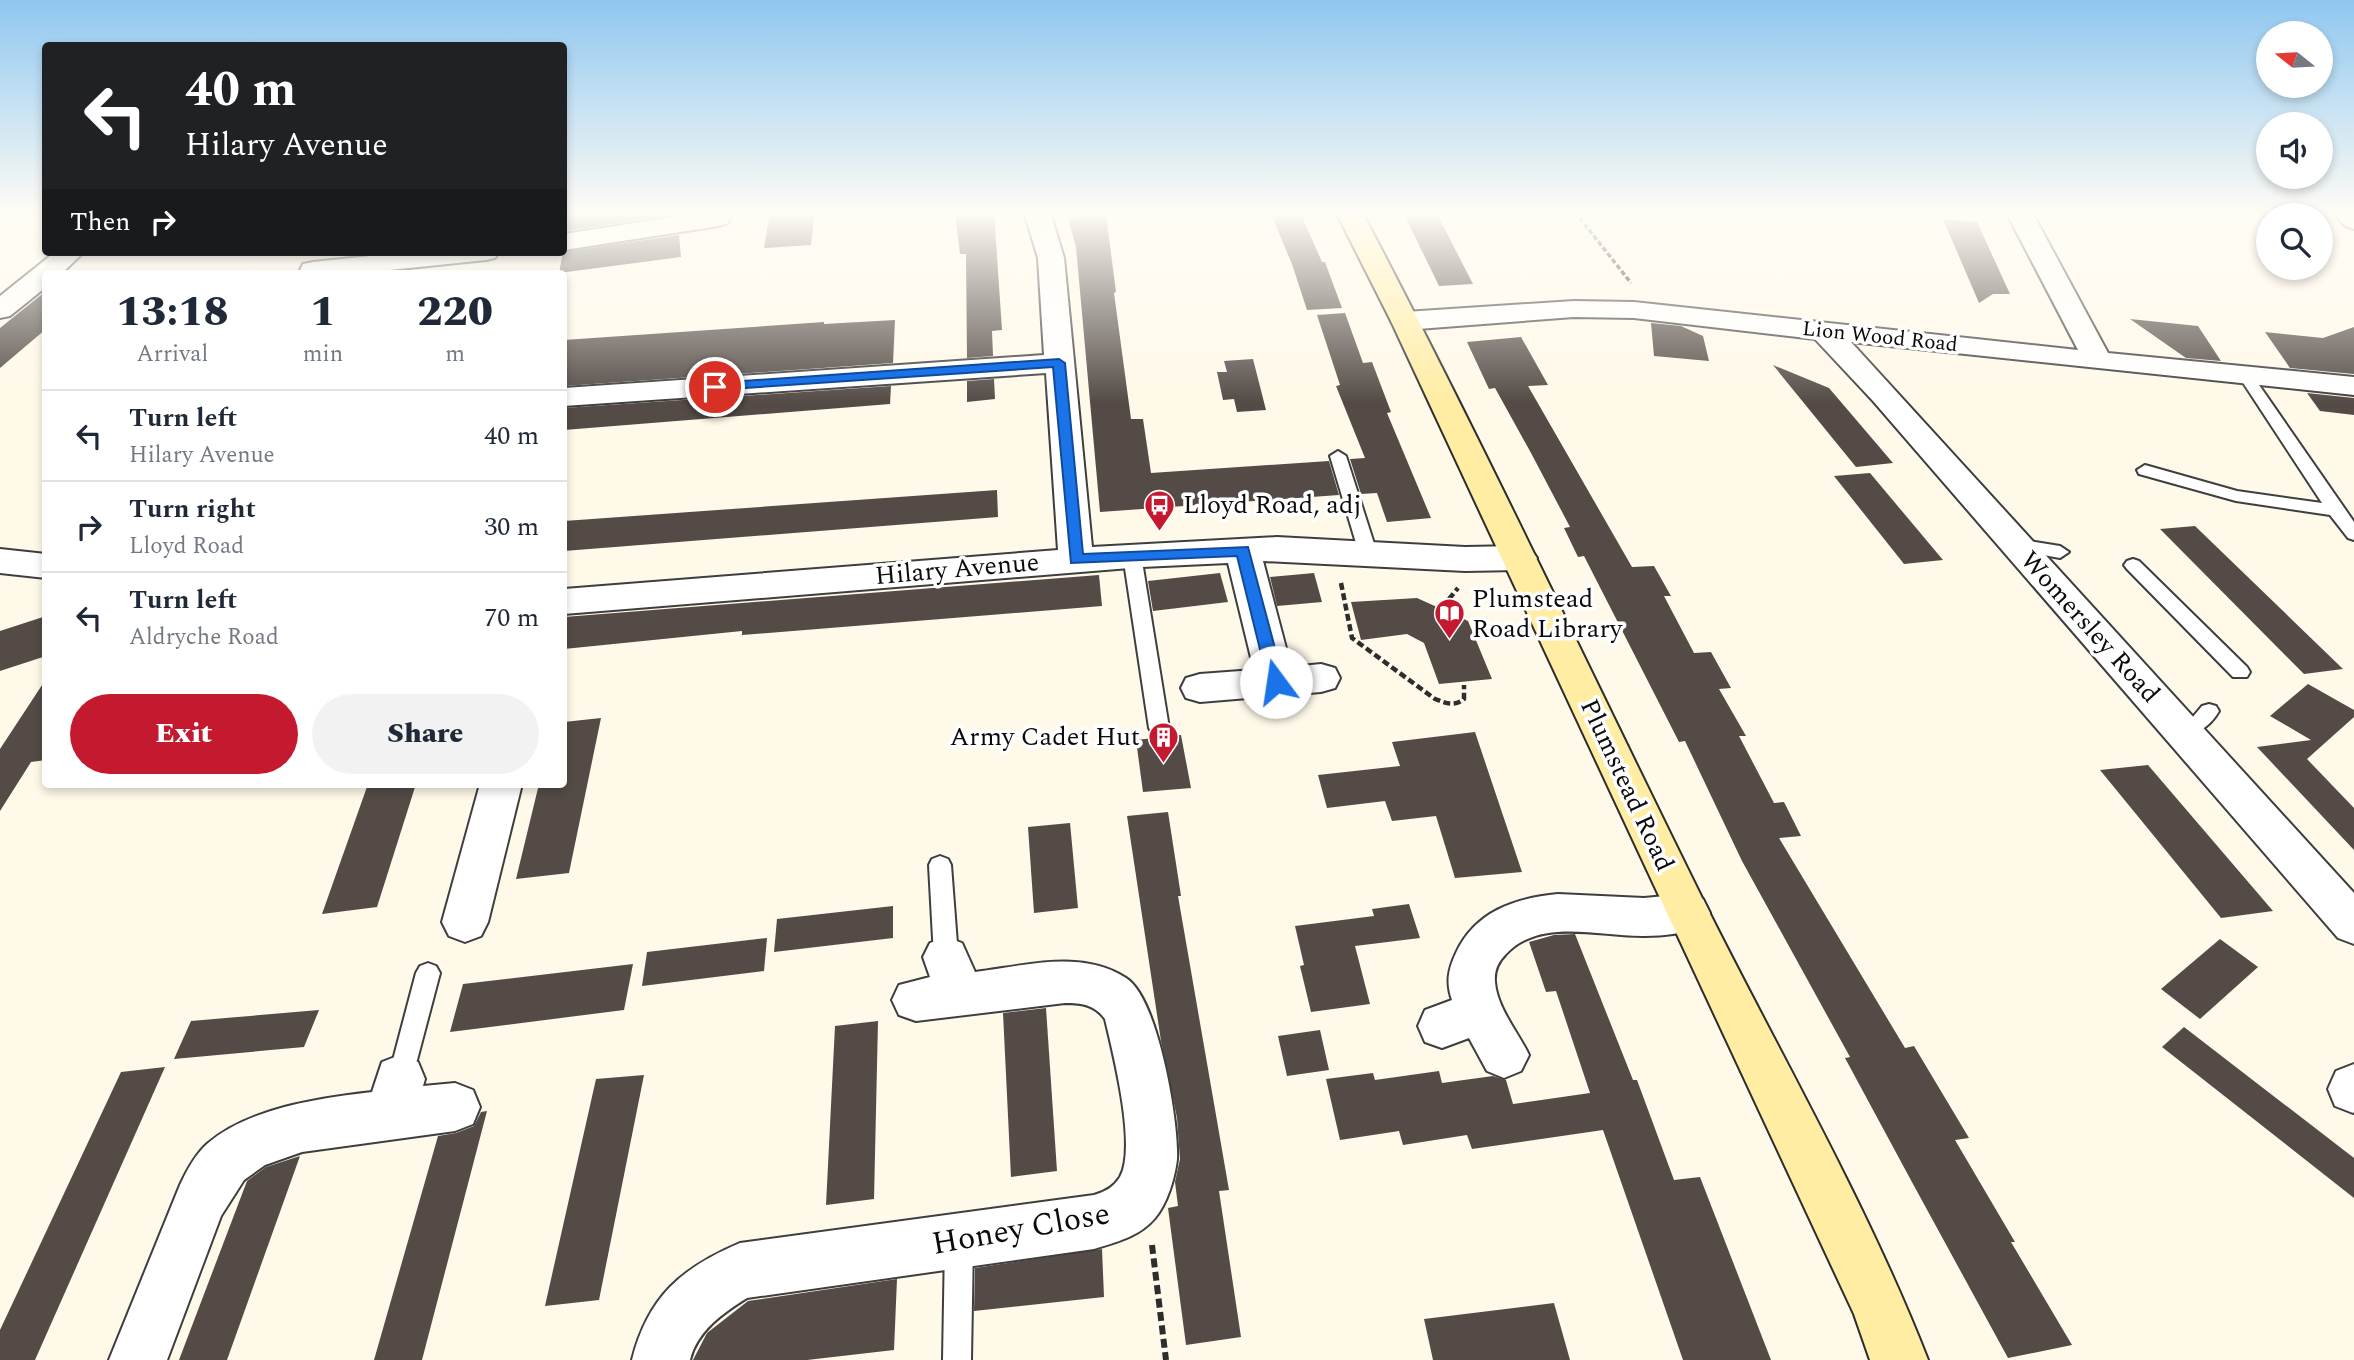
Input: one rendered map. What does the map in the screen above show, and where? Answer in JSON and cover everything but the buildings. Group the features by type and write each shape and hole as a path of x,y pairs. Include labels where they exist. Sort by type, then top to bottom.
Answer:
{"main road":[{"name":"Plumstead Road","path":"1382,275 1878,1304 1899,1360"}],"street":[{"path":"1052,275 1076,559"},
{"path":"2053,275 2098,361"},
{"path":"0,310 42,276"},
{"name":"Lion Wood Road","path":"1405,321 1605,309 2354,386"},
{"name":"Womersley Road","path":"1824,331 1884,395 2015,545 2195,719 2354,924"},
{"path":"567,397 1059,363"},
{"path":"1243,551 1276,682"},
{"name":"Hilary Avenue","path":"567,602 1132,555 1243,551 1352,552 1465,559 1519,558"},
{"path":"0,561 42,562"},
{"path":"1200,688 1321,678"},
{"path":"465,922 500,788"},
{"path":"1504,1055 1461,1019 1477,955 1491,936 1508,923 1538,914 1569,912 1644,917 1687,913"},
{"name":"Honey Close","path":"661,1360 663,1350 683,1310 707,1289 740,1271 1094,1222 1124,1212 1139,1193 1149,1173 1151,1146 1147,1101 1130,1026 1121,1001 1090,982 941,984"},
{"path":"138,1360 205,1190 226,1161 250,1145 275,1134 396,1097 455,1107"}],"lane":[{"path":"2245,375 2335,510 2354,534"},
{"path":"1338,456 1352,552"},
{"path":"2145,470 2236,496 2335,510"},
{"path":"2015,545 2060,552"},
{"path":"1132,555 1159,728"},
{"path":"2133,565 2239,672"},
{"path":"940,865 941,984"},
{"path":"396,1097 428,973"},
{"path":"957,1360 959,1242"}],"path":[{"path":"1352,552 1352,638 1435,699 1451,705 1460,703 1464,699 1464,685"},
{"path":"1124,1212 1151,1234 1166,1360"}],"place":[{"name":"Lloyd Road, adj","path":"1160,532"},
{"name":"Plumstead Road Library","path":"1449,641"},
{"name":"Army Cadet Hut","path":"1163,764"}],"route":[{"path":"715,387 1059,363 1076,559 1243,551 1276,682"}]}
